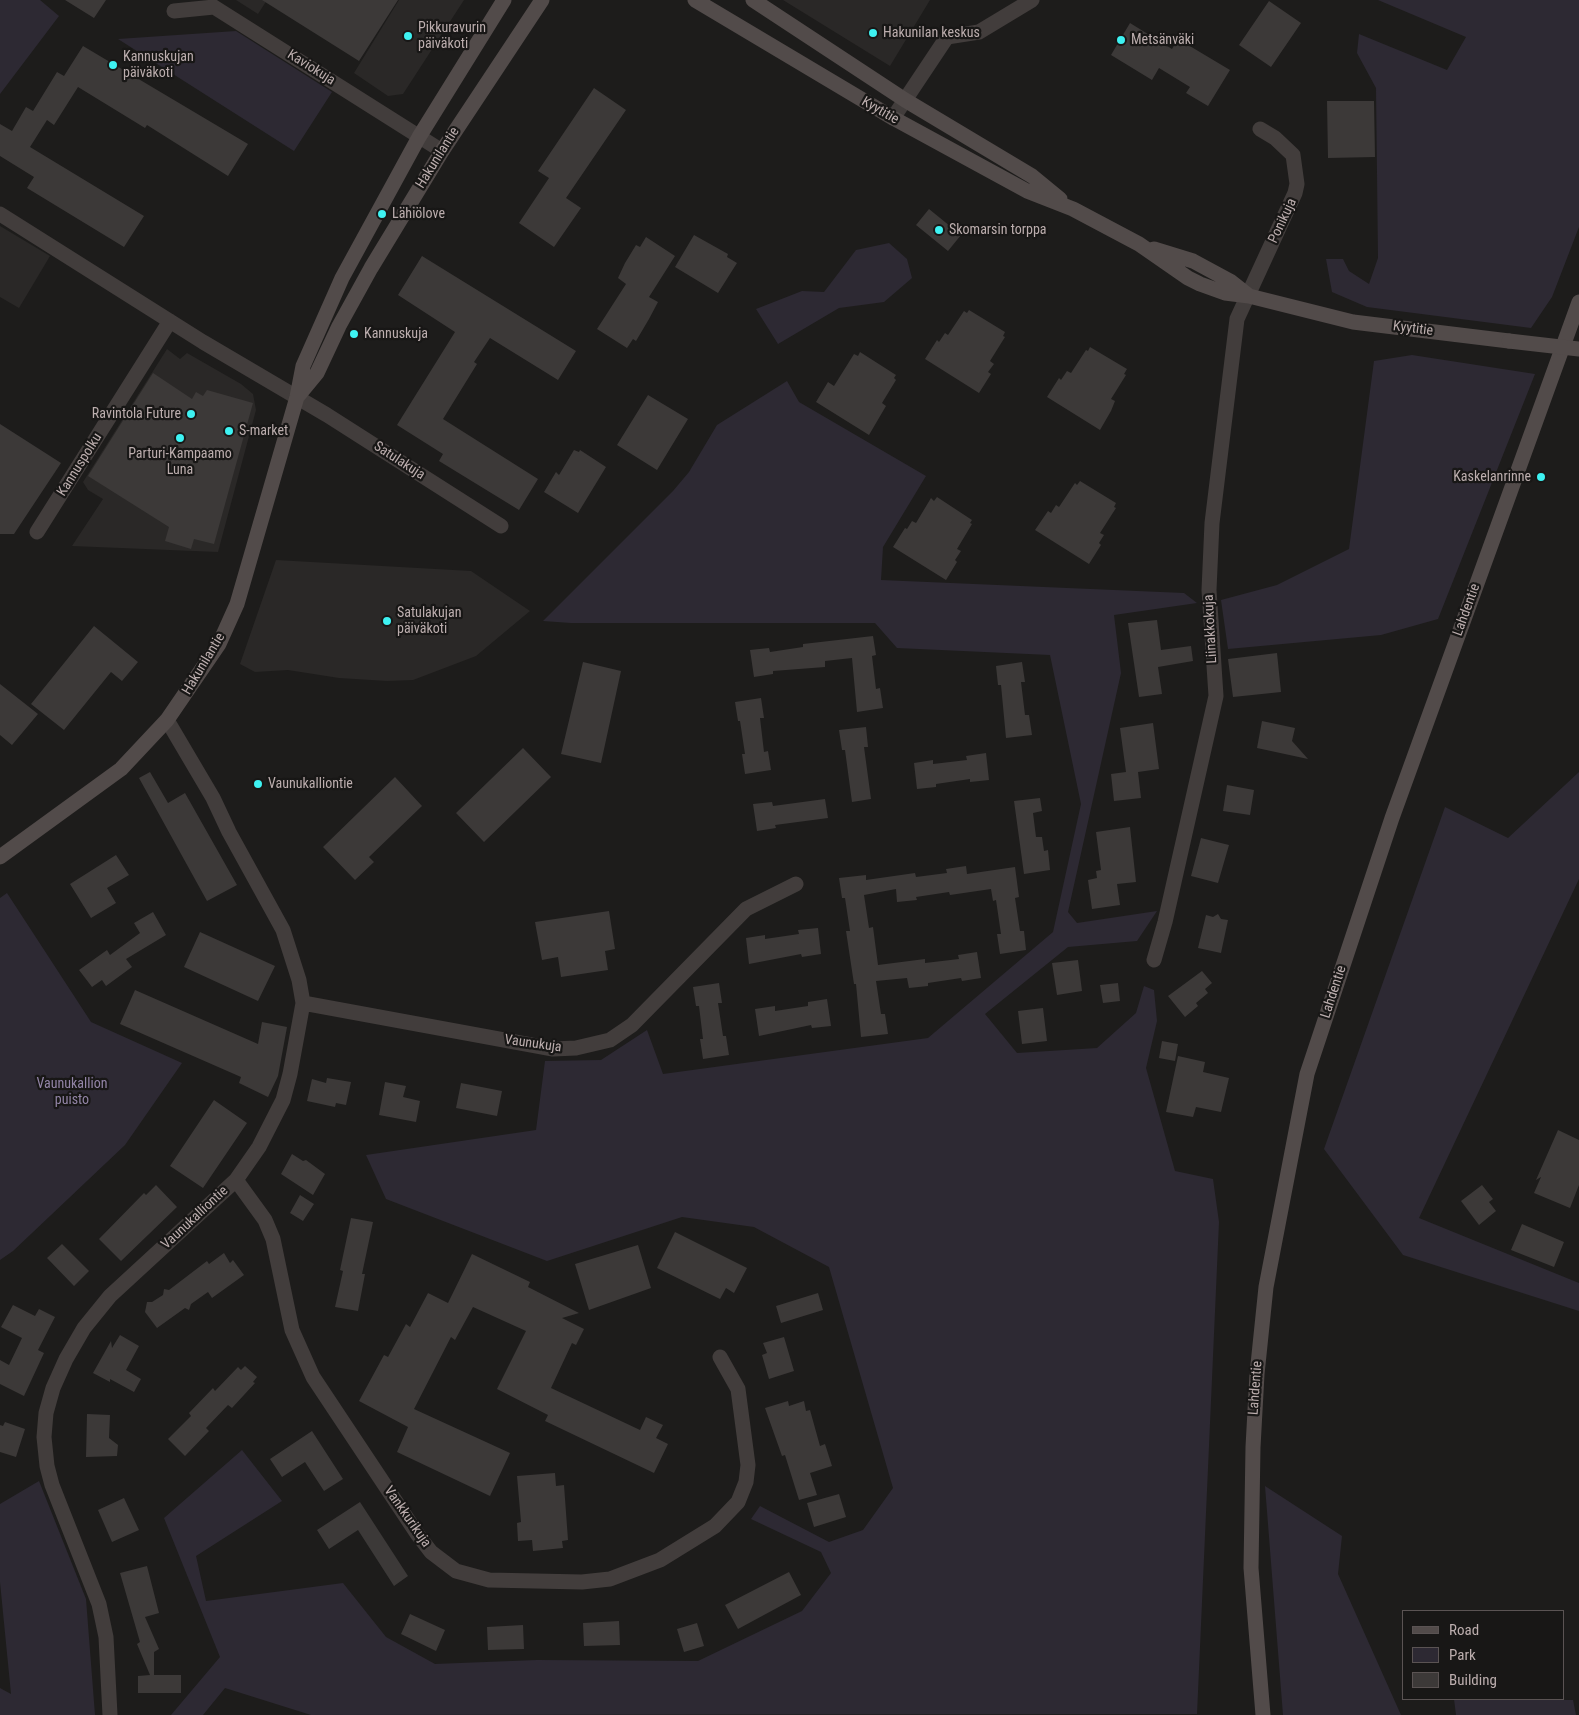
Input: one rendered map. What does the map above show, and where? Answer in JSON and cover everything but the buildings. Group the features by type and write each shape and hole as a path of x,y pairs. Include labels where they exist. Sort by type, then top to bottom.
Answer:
{"main road":[{"name":"Hakunilantie","path":"0,857 121,769 168,720 219,644 237,604 296,397 303,366 342,278 419,137 504,0"},
{"name":"Hakunilantie","path":"296,397 317,373 339,326 367,275 442,151 542,0"},
{"name":"Kyytitie","path":"694,0 893,118 1027,191 1073,209 1139,244 1193,261 1230,281 1249,296 1353,322 1579,350"},
{"name":"Kyytitie","path":"753,0 905,100 1032,176 1073,209"},
{"name":"Lahdentie","path":"1263,1715 1251,1568 1253,1447 1257,1374 1269,1269 1307,1074 1392,818 1579,302"}],"street":[{"path":"893,118 947,37 979,32 1032,0"},
{"name":"Kaviokuja","path":"174,11 214,7 442,151"},
{"name":"Ponikuja","path":"1249,296 1295,194 1297,184 1293,155 1275,138 1260,129"},
{"path":"0,214 170,321 296,397"},
{"name":"Liinakkokuja","path":"1154,960 1165,922 1216,696 1209,590 1212,523 1237,319 1249,296"},
{"name":"Kannuspolku","path":"37,532 170,321"},
{"name":"Satulakuja","path":"296,397 500,526"},
{"name":"Vaunukalliontie","path":"110,1715 106,1637 98,1604 46,1466 44,1437 46,1413 59,1373 84,1328 110,1296 236,1180 259,1147 283,1100 290,1074 303,1003 299,980 282,930 229,832 214,798 168,720"},
{"name":"Vaunukuja","path":"303,1003 553,1049 576,1048 610,1040 632,1025 746,909 796,884"},
{"name":"Vankkurikuja","path":"236,1180 265,1220 273,1239 292,1330 314,1377 418,1535 431,1552 456,1570 489,1580 582,1582 610,1579 660,1560 715,1526 738,1502 746,1482 748,1465 738,1389 720,1357"}],"shaded area":[{"path":"236,0 267,0 258,14"},
{"name":"Pikkuravurin päiväkoti","path":"399,0 464,0 403,94 388,96 354,73"},
{"name":"Hakunilan keskus","path":"783,0 930,0 890,66"},
{"path":"0,226 50,256 19,308 0,297"},
{"path":"167,349 180,359 187,353 241,384 253,394 256,410 218,552 72,546 103,499 88,490 83,482"},
{"name":"Satulakujan päiväkoti","path":"276,560 471,571 530,611 476,656 413,680 387,681 339,678 288,670 255,672 240,664"}],"green space":[{"path":"0,0 40,0 59,16 0,94"},
{"path":"1378,0 1579,0 1579,227 1552,297 1531,328 1367,307 1332,292 1326,259 1343,259 1349,271 1369,284 1378,258 1376,88 1357,53 1359,34 1447,70 1466,37"},
{"path":"236,31 332,92 294,151 118,39"},
{"path":"889,243 907,259 912,278 884,302 839,308 778,344 756,309 802,291 824,292 856,250"},
{"path":"1412,355 1535,374 1438,619 1381,635 1228,649 1221,600 1277,585 1349,549 1374,361"},
{"path":"787,381 799,402 926,476 883,547 881,580 1184,593 1197,603 1114,615 1121,673 1068,912 1077,923 1157,911 1137,941 1068,947 985,1014 1017,1053 1097,1048 1136,1013 1144,986 1154,990 1157,1021 1146,1068 1175,1171 1213,1179 1219,1222 1197,1714 311,1715 225,1688 203,1715 171,1715 220,1657 164,1518 242,1450 282,1501 196,1556 206,1601 343,1583 386,1637 435,1664 537,1660 698,1661 802,1611 831,1573 821,1552 751,1519 760,1506 829,1542 863,1530 893,1488 829,1267 754,1227 682,1217 547,1261 386,1199 366,1155 536,1130 545,1061 601,1060 647,1030 663,1074 928,1038 1053,932 1081,804 1050,655 897,648 875,623 571,623 543,621 673,491 689,472 717,425"},
{"path":"1579,772 1579,879 1419,1218 1579,1283 1579,1311 1403,1255 1324,1149 1445,807 1508,838"},
{"name":"Vaunukallion puisto","path":"7,893 91,1022 182,1063 125,1145 13,1251 0,1260 0,898"},
{"path":"39,1481 86,1599 95,1715 0,1715 0,1688 11,1694 0,1582 0,1504"},
{"path":"1265,1486 1342,1536 1338,1574 1401,1715 1283,1715"},
{"path":"1454,1700 1573,1700 1576,1715 1456,1715"}],"place":[{"name":"Hakunilan keskus","path":"873,33"},
{"name":"Pikkuravurin päiväkoti","path":"408,36"},
{"name":"Metsänväki","path":"1121,40"},
{"name":"Kannuskujan päiväkoti","path":"113,65"},
{"name":"Lähiölove","path":"382,214"},
{"name":"Skomarsin torppa","path":"939,230"},
{"name":"Kannuskuja","path":"354,334"},
{"name":"Ravintola Future","path":"191,414"},
{"name":"S-market","path":"229,431"},
{"name":"Parturi-Kampaamo Luna","path":"180,438"},
{"name":"Kaskelanrinne","path":"1541,477"},
{"name":"Satulakujan päiväkoti","path":"387,621"},
{"name":"Vaunukalliontie","path":"258,784"}]}
